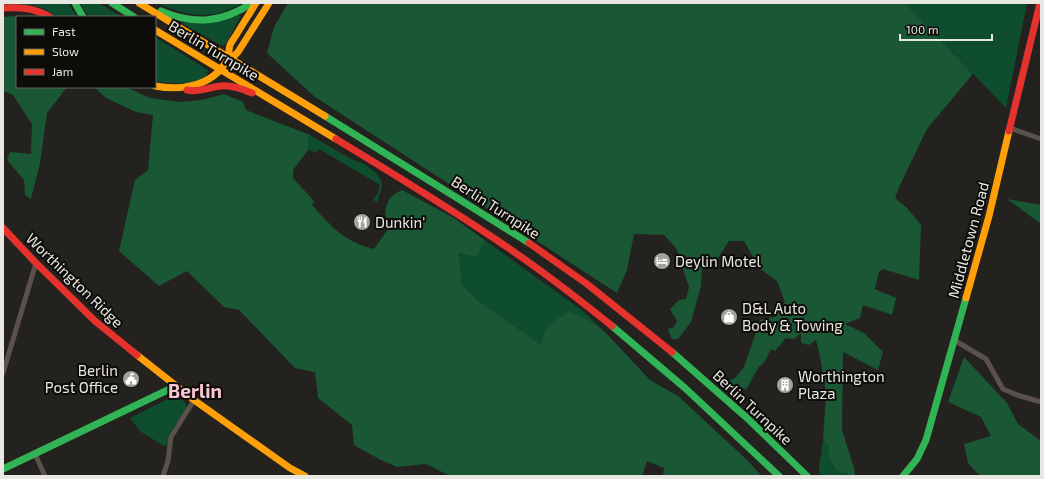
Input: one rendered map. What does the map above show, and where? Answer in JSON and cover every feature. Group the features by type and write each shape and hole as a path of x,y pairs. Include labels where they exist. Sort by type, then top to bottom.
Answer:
{"main road":[{"path":"74,3 82,16"},
{"path":"112,3 132,16"},
{"path":"140,4 153,7 180,18 202,21 232,15 252,3"},
{"path":"229,58 228,51 230,45 256,3"},
{"path":"156,86 172,89 184,88 204,82 221,70 229,58 238,52 269,3"},
{"name":"Middletown Road","path":"907,474 919,458 927,438 988,216 1040,3"},
{"name":"Berlin Turnpike","path":"140,4 446,190 554,261 610,302 680,359 752,422 808,476"},
{"path":"3,8 28,8 42,12 48,16"},
{"name":"Berlin Turnpike","path":"156,31 465,219 549,278 643,352 738,436 779,476"},
{"path":"184,88 196,92 216,87 230,86 267,98"},
{"name":"Worthington Ridge","path":"3,228 95,322 194,400 290,468 305,476"},
{"path":"3,469 176,386"}],"street":[{"path":"1010,128 1041,139"},
{"path":"3,373 36,263"},
{"path":"954,340 986,358 1003,389 1041,402"},
{"path":"163,476 168,461 171,437 194,400"},
{"path":"35,454 45,476"}],"green space":[{"path":"3,3 68,3 76,16 56,16 47,10 33,5 3,6"},
{"path":"80,3 99,3 120,16 88,16"},
{"path":"158,3 242,3 220,13 200,15 190,14 169,8"},
{"path":"288,3 905,3 973,74 927,129 895,198 907,208 921,225 919,280 883,269 879,272 875,289 896,298 892,315 863,305 860,318 845,324 864,333 883,352 878,370 843,352 842,430 854,468 855,476 849,476 848,474 836,470 829,455 829,445 823,440 826,394 816,340 809,345 801,343 801,333 794,339 786,338 775,351 771,349 765,361 758,368 746,390 741,387 731,388 725,383 735,378 744,367 760,320 775,317 785,302 777,281 759,268 744,241 729,241 718,258 702,269 701,286 691,322 678,339 672,339 668,329 674,327 677,321 670,309 679,300 686,299 689,287 676,248 664,235 634,234 627,270 617,293 315,97 267,53 274,27"},
{"path":"905,3 1027,3 1006,108"},
{"path":"241,16 225,45 222,46 183,24 182,22"},
{"path":"3,17 16,17 16,88 66,88 47,113 40,163 31,199 25,195 24,180 7,160 10,152 31,154 32,124 13,95 3,91"},
{"path":"156,38 208,70 206,75 194,82 168,83 156,81"},
{"path":"95,88 128,88 150,98 180,102 202,100 224,94 243,102 246,110 310,135 308,150 293,170 293,178 314,201 312,205 339,233 354,242 374,249 388,229 386,206 388,201 396,193 402,190 454,218 486,241 476,257 459,253 462,284 476,299 540,344 547,326 568,312 589,320 605,332 650,380 678,396 746,459 762,476 663,476 664,468 647,461 642,476 450,476 426,464 397,467 354,445 352,425 318,398 315,372 295,368 239,310 224,307 187,271 159,286 119,251 135,180 148,170 153,115 136,112 106,98"},
{"path":"310,135 351,159 364,164 377,174 382,182 382,187 377,202 373,200 379,191 378,189 380,185 319,149 316,153 307,150"},
{"path":"1007,199 1041,205 1041,224"},
{"path":"486,241 583,311 605,332 589,320 547,326 540,344 476,299 462,284 459,253 476,257"},
{"path":"964,357 1007,403 1018,424 1041,441 1041,476 980,476 968,463 964,444 991,436 981,417 948,402"},
{"path":"172,397 184,401 187,407 171,431 168,445 164,446 141,432 130,418"},
{"path":"823,440 829,445 829,455 849,476 820,476 819,468"}],"traffic: fast":[{"path":"75,3 82,16"},
{"path":"112,3 132,16"},
{"path":"161,11 185,18 208,20 230,15 252,3"},
{"path":"325,116 529,243"},
{"path":"903,476 917,459 926,440 966,298"},
{"path":"612,326 685,388 779,476"},
{"path":"672,352 747,418 807,476"},
{"path":"3,469 176,386"}],"traffic: slow":[{"path":"139,3 325,116"},
{"path":"156,86 176,88 186,87 196,85 214,76 227,60 231,43 256,3"},
{"path":"229,58 238,52 269,3"},
{"path":"156,31 336,139"},
{"path":"966,298 989,216 1009,131"},
{"path":"137,355 194,400 290,468 305,476"}],"traffic: jam":[{"path":"1009,131 1040,3"},
{"path":"3,8 27,9 48,16"},
{"path":"187,90 196,91 229,86 252,93"},
{"path":"336,139 498,241 556,282 612,326"},
{"path":"3,228 95,321 137,355"},
{"path":"529,243 587,284 672,352"}],"place":[{"name":"Dunkin'","path":"362,222"},
{"name":"Deylin Motel","path":"662,261"},
{"name":"D&L Auto Body & Towing","path":"729,317"},
{"name":"Berlin Post Office","path":"131,379"},
{"name":"Worthington Plaza","path":"785,385"}],"district":[{"name":"Berlin","path":"195,390"}]}
